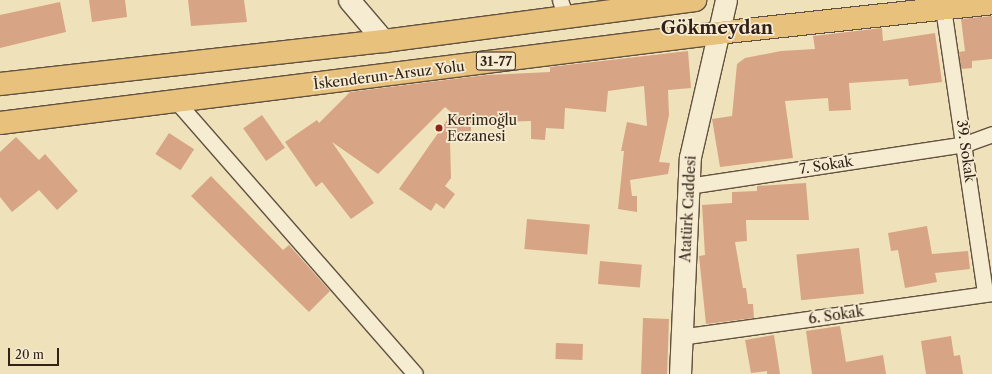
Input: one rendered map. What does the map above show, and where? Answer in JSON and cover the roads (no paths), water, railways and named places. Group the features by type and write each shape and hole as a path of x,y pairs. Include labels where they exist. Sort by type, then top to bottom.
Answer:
{"main road":[{"path":"0,84 384,41 563,8 696,0"},
{"name":"İskenderun-Arsuz Yolu","path":"0,123 718,33 992,3"}],"street":[{"path":"349,0 384,41"},
{"name":"Atatürk Caddesi","path":"680,374 680,337 690,157 726,0"},
{"name":"39. Sokak","path":"943,8 989,293"},
{"path":"177,102 415,374"},
{"name":"7. Sokak","path":"688,186 965,144 992,134"},
{"name":"6. Sokak","path":"680,337 989,293"}],"place":[{"name":"Kerimoğlu Eczanesi","path":"439,128"}],"district":[{"name":"Gökmeydan","path":"717,28"}]}
